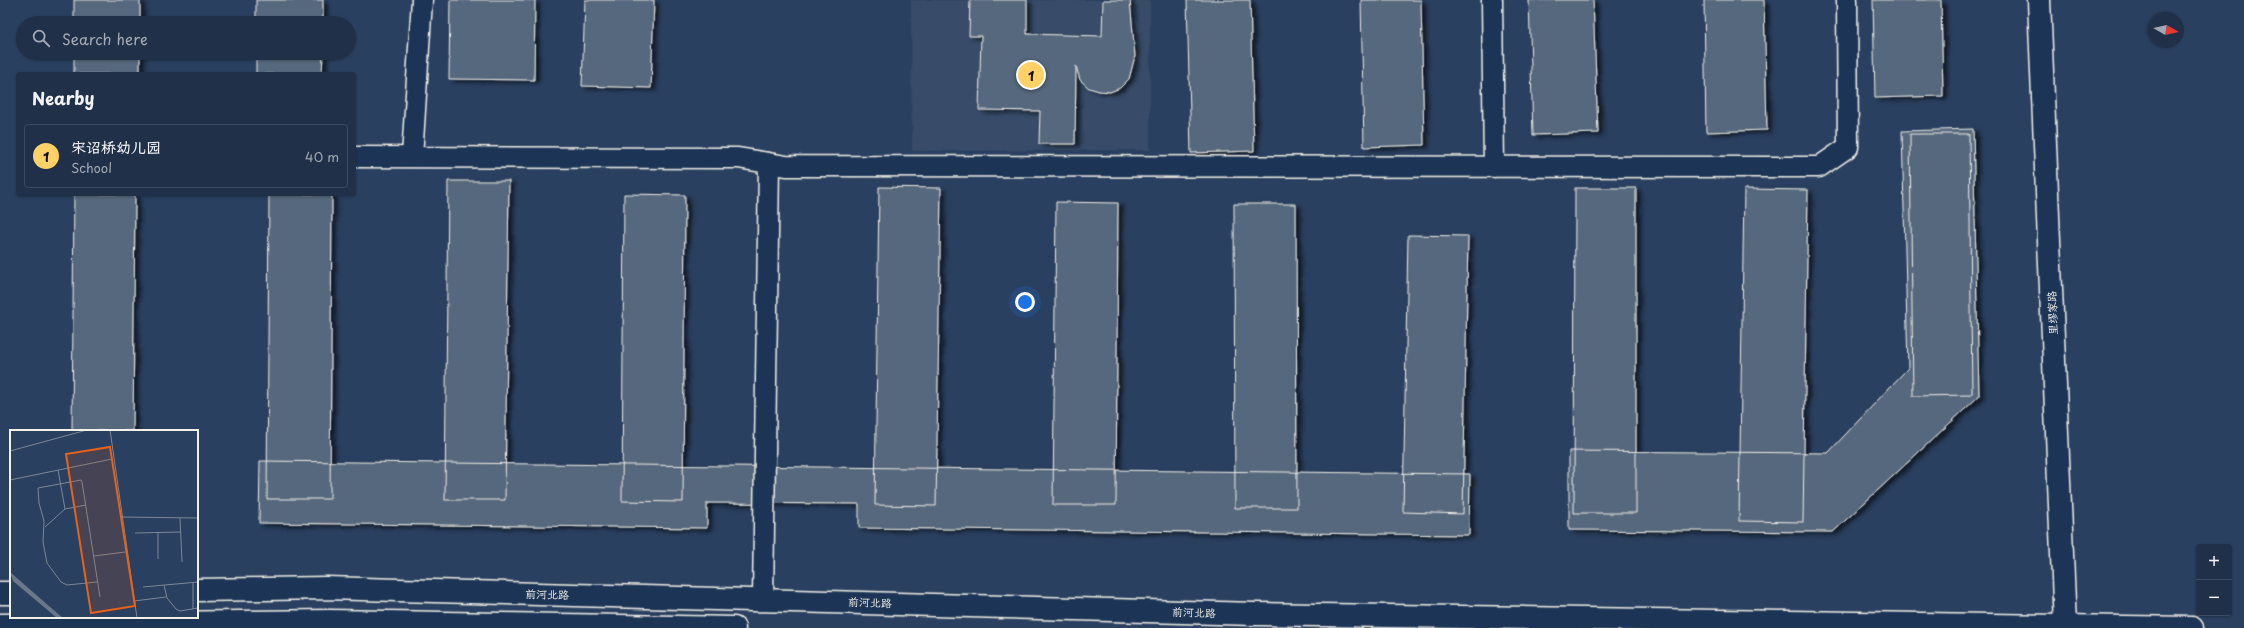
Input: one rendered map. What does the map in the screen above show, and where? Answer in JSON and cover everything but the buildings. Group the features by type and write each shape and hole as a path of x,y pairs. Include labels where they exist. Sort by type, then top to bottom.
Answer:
{"main road":[{"name":"里缪家路","path":"2038,0 2065,626"},
{"name":"前河北路","path":"198,590 326,588 763,599 1253,621 2192,628"},
{"path":"0,594 10,593"},
{"path":"0,625 72,626 330,621 734,628"}],"lane":[{"path":"412,157 422,0"},
{"path":"1492,0 1494,167"},
{"path":"356,157 738,158 802,166 1819,167 1848,147 1847,0"},
{"path":"763,599 769,163"}],"shaded area":[{"path":"911,0 1150,0 1150,150 912,151"}],"place":[{"name":"宋诏桥幼儿园","path":"1031,75"}]}
